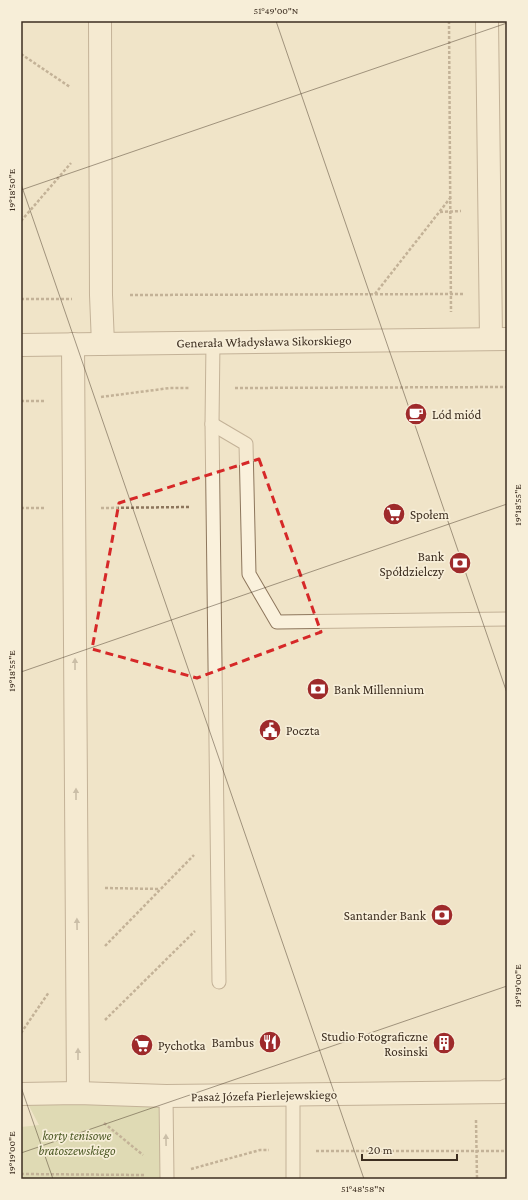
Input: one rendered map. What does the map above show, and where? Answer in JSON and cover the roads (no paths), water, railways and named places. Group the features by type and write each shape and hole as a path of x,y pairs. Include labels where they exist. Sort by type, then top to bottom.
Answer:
{"street":[{"path":"100,21 101,295 103,344"},
{"path":"488,21 490,294 499,339"},
{"name":"Generała Władysława Sikorskiego","path":"21,345 499,339"},
{"path":"73,344 78,965 78,1047 74,1094"},
{"name":"Pasaż Józefa Pierlejewskiego","path":"21,1094 166,1096 293,1095 504,1092 507,1090"}],"lane":[{"path":"213,342 212,424 219,982"},
{"path":"212,424 246,444 249,574 276,622 507,619"},
{"path":"293,1095 293,1179"},
{"path":"166,1096 167,1177"}],"place":[{"name":"Lód miód","path":"416,414"},
{"name":"Społem","path":"394,514"},
{"name":"Bank Spółdzielczy","path":"460,563"},
{"name":"Bank Millennium","path":"318,689"},
{"name":"Poczta","path":"270,730"},
{"name":"Santander Bank","path":"442,915"},
{"name":"Bambus","path":"270,1042"},
{"name":"Studio Fotograficzne Rosinski","path":"444,1043"},
{"name":"Pychotka","path":"142,1045"}],"park label":[{"name":"korty tenisowe bratoszewskiego","path":"77,1142"}]}
